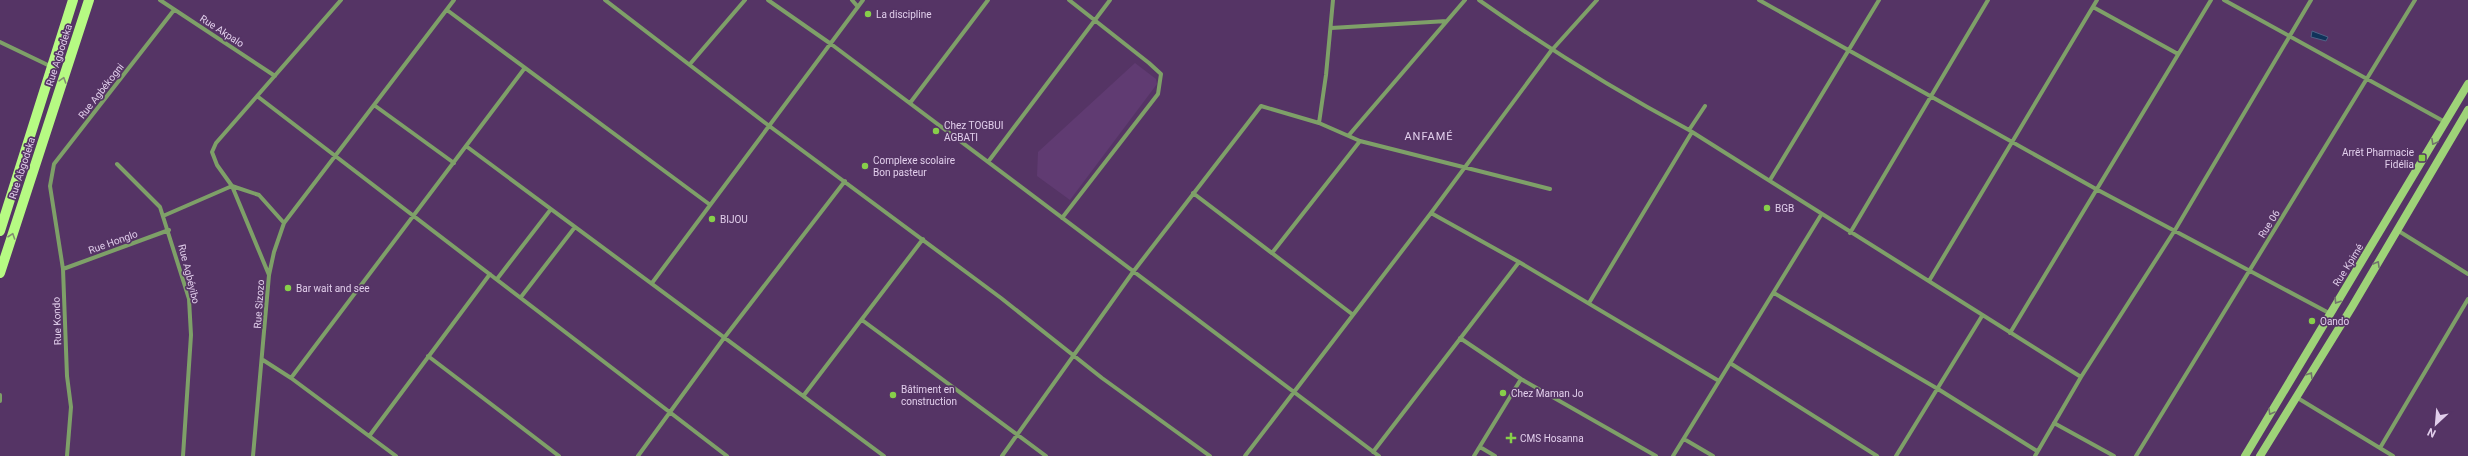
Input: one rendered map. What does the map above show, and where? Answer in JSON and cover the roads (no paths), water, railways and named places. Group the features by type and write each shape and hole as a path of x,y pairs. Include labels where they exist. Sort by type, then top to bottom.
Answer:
{"main road":[{"name":"Rue Agbodeka","path":"38,110 73,0"},
{"name":"Rue Agbodeka","path":"51,117 89,0"},
{"name":"Rue Kpimé","path":"2245,456 2329,314 2387,222 2468,84"},
{"name":"Rue Abgodeka","path":"0,231 38,110"},
{"path":"2260,456 2398,230 2468,110"},
{"name":"Rue Abgodeka","path":"0,273 51,117"}],"street":[{"name":"Rue Akpalo","path":"160,0 275,76"},
{"path":"341,0 257,96 335,158 416,215 490,274 727,456"},
{"path":"269,275 274,252 284,223 454,0"},
{"path":"605,0 768,125 923,239 1074,355 1210,456"},
{"path":"612,5 615,0"},
{"path":"690,64 745,0"},
{"path":"768,0 831,44 1379,456"},
{"path":"852,0 858,7"},
{"path":"652,283 709,204 863,0"},
{"path":"910,103 988,0"},
{"path":"1062,218 1158,94 1161,83 1161,74 1069,0"},
{"path":"988,162 1110,0"},
{"path":"1319,123 1333,0"},
{"path":"1348,135 1465,0"},
{"path":"1479,0 1551,51 1632,100 1691,131 1770,180 1821,215 2081,377"},
{"path":"1245,456 1352,314 1431,213 1551,51 1597,0"},
{"path":"1760,0 2096,189 2175,230 2329,314"},
{"path":"1770,180 1850,51 1879,0"},
{"path":"1850,233 1988,0"},
{"path":"1928,281 2097,0"},
{"path":"2010,333 2211,0"},
{"path":"2224,0 2445,122"},
{"path":"2035,456 2081,377 2175,230 2311,0"},
{"name":"Rue 06","path":"2136,456 2415,0"},
{"path":"2093,7 2178,54"},
{"name":"Rue Agbékogni","path":"50,186 54,164 174,10"},
{"path":"447,10 524,69 709,204"},
{"path":"1331,28 1447,22"},
{"path":"0,42 52,67"},
{"path":"292,378 416,215 524,69"},
{"name":"Rue Sizozo","path":"253,456 263,360 269,275 232,186 214,160 212,152 216,143 257,96"},
{"path":"374,105 454,163"},
{"path":"1002,456 1019,435 1133,272 1261,106 1319,123 1360,141 1550,189"},
{"path":"1589,303 1705,106"},
{"path":"1272,253 1360,141"},
{"path":"466,146 724,338 804,395 884,456"},
{"name":"Rue Agbéyibo","path":"117,164 160,207 169,230 189,300 191,335 183,456"},
{"path":"638,456 671,413 724,338 845,181"},
{"name":"Rue Kondo","path":"50,186 63,268 67,376 71,407 67,456"},
{"path":"163,216 232,186 259,195 284,223"},
{"path":"1193,193 1352,314"},
{"path":"498,279 551,209"},
{"path":"1431,213 1519,262 1720,381"},
{"path":"1673,456 1821,215"},
{"path":"521,298 575,227"},
{"name":"Rue Honglo","path":"63,268 169,230"},
{"path":"2398,230 2468,274"},
{"path":"804,395 923,239"},
{"path":"1373,452 1519,262"},
{"path":"370,435 490,274"},
{"path":"1774,293 1938,389 2037,451"},
{"path":"2380,448 2468,299"},
{"path":"1896,456 1982,316"},
{"path":"862,320 1046,456"},
{"path":"1460,338 1521,379 1656,456"},
{"path":"428,356 559,456"},
{"path":"263,360 292,378 370,435 396,456"},
{"path":"1730,363 1877,456"},
{"path":"1474,456 1521,379"},
{"path":"0,395 0,401"},
{"path":"2296,397 2393,456"},
{"path":"2054,423 2114,456"},
{"path":"1684,439 1713,456"},
{"path":"1480,447 1495,456"}],"water":[{"path":"2312,31 2328,37 2326,41 2311,37"}],"place":[{"name":"La discipline","path":"868,14"},
{"name":"Chez TOGBUI AGBATI","path":"936,131"},
{"name":"Arrêt Pharmacie Fidélia","path":"2422,158"},
{"name":"Complexe scolaire Bon pasteur","path":"865,166"},
{"name":"BGB","path":"1767,208"},
{"name":"BIJOU","path":"712,219"},
{"name":"Bar wait and see","path":"288,288"},
{"name":"Oando","path":"2312,321"},
{"name":"Chez Maman Jo","path":"1503,393"},
{"name":"Bâtiment en construction","path":"893,395"},
{"name":"CMS Hosanna","path":"1511,438"}],"district":[{"name":"ANFAMÉ","path":"1429,136"}]}
